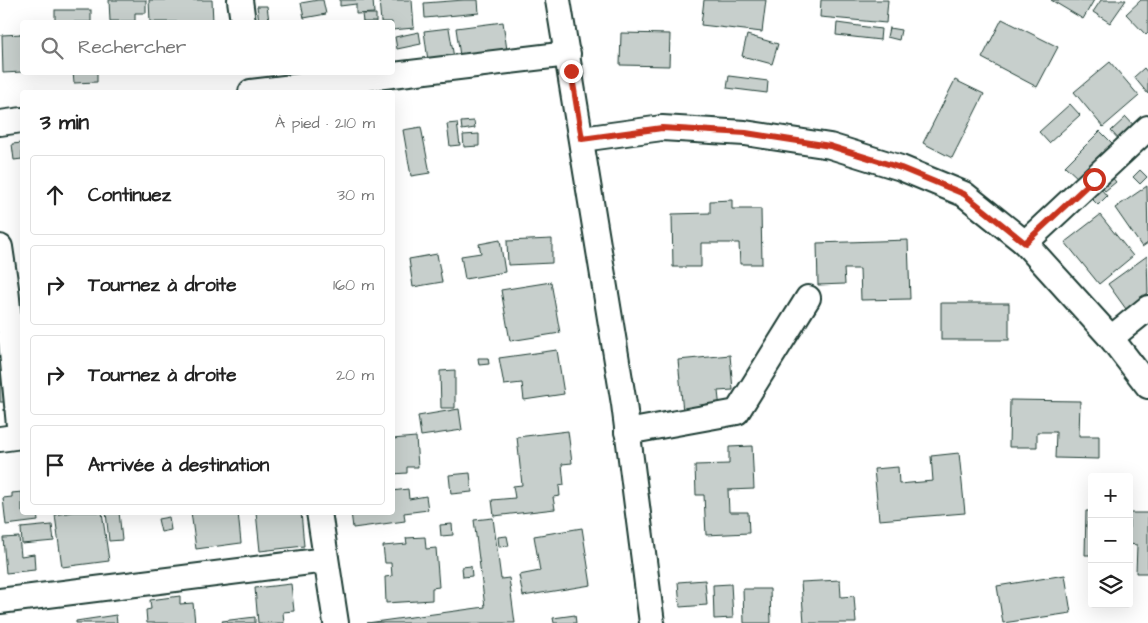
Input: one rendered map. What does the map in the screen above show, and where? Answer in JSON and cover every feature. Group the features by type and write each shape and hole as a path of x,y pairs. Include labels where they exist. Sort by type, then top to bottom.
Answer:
{"street":[{"path":"240,0 243,20"},
{"path":"558,0 628,432 652,623"},
{"path":"395,75 568,54"},
{"path":"251,75 253,90"},
{"path":"270,90 394,75"},
{"path":"0,123 20,120"},
{"path":"582,139 662,128 746,133 830,146 901,168 964,194 1025,243 1111,338 1148,386"},
{"path":"1025,243 1148,128"},
{"path":"0,247 6,288 14,437"},
{"path":"628,432 737,412 808,298"},
{"path":"1111,338 1148,308"},
{"path":"319,515 336,623"},
{"path":"0,601 326,560"}],"building":[{"path":"109,0 146,0 146,13 135,13 135,20 110,20"},
{"path":"149,0 212,0 213,20 150,20"},
{"path":"323,0 326,14 304,18 301,3"},
{"path":"340,0 373,0 374,13 356,14 356,4 340,6"},
{"path":"379,0 412,0 414,28 395,30 395,20 381,20"},
{"path":"478,0 479,13 425,18 424,3"},
{"path":"704,0 766,0 762,32 701,25"},
{"path":"821,0 888,0 886,23 820,17"},
{"path":"1051,0 1094,0 1083,19"},
{"path":"1101,0 1126,0 1110,23 1093,12"},
{"path":"1141,0 1148,0 1148,33 1146,35 1126,14"},
{"path":"257,6 267,6 269,20 259,20"},
{"path":"55,10 91,10 91,20 55,20"},
{"path":"362,14 376,14 376,20 363,20"},
{"path":"1002,19 1058,47 1037,87 982,58"},
{"path":"503,22 507,50 460,56 456,28"},
{"path":"837,23 881,29 880,40 836,35"},
{"path":"449,28 454,58 428,61 424,31"},
{"path":"889,28 901,30 899,40 887,37"},
{"path":"419,32 421,44 397,49 395,37"},
{"path":"621,33 670,34 669,66 620,65"},
{"path":"20,34 20,72 3,73 2,35"},
{"path":"747,35 778,44 772,64 742,56"},
{"path":"1110,62 1139,96 1103,127 1074,92"},
{"path":"1144,68 1148,73 1148,94 1134,77"},
{"path":"73,75 97,75 97,82 74,83"},
{"path":"729,76 768,81 767,93 727,88"},
{"path":"955,80 984,94 952,158 923,143"},
{"path":"1070,104 1080,115 1049,143 1039,132"},
{"path":"1126,117 1138,130 1122,143 1111,131"},
{"path":"474,121 475,128 462,130 461,122"},
{"path":"457,123 460,145 450,146 447,124"},
{"path":"421,127 430,173 411,176 403,130"},
{"path":"1100,131 1113,144 1079,179 1065,166"},
{"path":"479,134 479,146 464,147 463,135"},
{"path":"20,143 20,159 14,160 12,144"},
{"path":"1140,170 1147,177 1140,184 1133,177"},
{"path":"1111,176 1116,182 1105,191 1100,185"},
{"path":"1147,186 1148,243 1142,247 1115,208"},
{"path":"1100,188 1107,196 1098,205 1090,197"},
{"path":"732,200 732,209 761,209 762,264 740,264 739,243 701,243 701,267 673,267 672,214 710,213 710,201"},
{"path":"1100,215 1133,256 1099,284 1065,242"},
{"path":"552,239 552,263 508,265 507,241"},
{"path":"500,240 505,272 465,279 461,256 481,253 479,244"},
{"path":"908,240 910,299 861,300 860,269 844,269 845,284 818,285 817,243"},
{"path":"437,254 442,282 413,287 409,259"},
{"path":"1147,256 1148,293 1126,309 1108,284"},
{"path":"551,282 560,333 510,341 501,290"},
{"path":"941,303 1009,303 1009,340 941,340"},
{"path":"557,350 564,394 524,400 522,383 504,385 499,358"},
{"path":"730,355 733,390 718,391 720,409 683,412 678,360"},
{"path":"478,358 488,358 489,364 479,365"},
{"path":"0,370 4,402 0,402"},
{"path":"455,370 455,408 441,408 440,371"},
{"path":"1010,400 1080,401 1079,436 1099,436 1099,459 1055,458 1056,432 1037,432 1037,447 1009,447"},
{"path":"459,409 462,430 421,436 418,416"},
{"path":"568,431 572,463 562,464 564,485 559,486 560,496 553,497 555,509 494,516 492,500 515,498 513,486 522,485 517,437"},
{"path":"416,437 418,467 407,467 407,473 395,474 395,439"},
{"path":"752,446 754,489 728,490 729,512 748,512 749,533 706,535 704,495 696,495 695,465 729,464 729,447"},
{"path":"959,453 965,513 879,520 874,469 898,467 899,484 933,481 931,456"},
{"path":"470,473 472,492 451,494 449,475"},
{"path":"408,489 409,499 426,496 428,510 404,513 405,521 353,528 351,515 395,515 395,491"},
{"path":"20,492 20,515 37,515 38,521 6,525 3,498 12,497 12,493"},
{"path":"1086,511 1088,511 1088,555 1085,555"},
{"path":"1133,513 1148,513 1148,573 1136,573 1137,545 1133,544"},
{"path":"55,515 102,515 109,561 62,567"},
{"path":"106,515 119,515 122,540 109,541"},
{"path":"191,515 238,515 241,543 196,549"},
{"path":"256,515 301,515 304,546 260,551"},
{"path":"169,517 171,530 161,532 158,519"},
{"path":"493,518 501,579 509,578 515,623 367,623 485,607 474,520"},
{"path":"452,524 453,535 441,536 440,525"},
{"path":"52,525 54,541 22,544 21,528"},
{"path":"582,528 591,585 523,596 519,575 540,571 534,536"},
{"path":"507,536 509,546 499,547 498,537"},
{"path":"19,537 21,556 34,554 35,570 6,573 3,538"},
{"path":"425,537 426,549 436,548 439,587 432,588 432,600 386,603 385,577 392,576 391,563 385,563 383,546 407,544 406,538"},
{"path":"471,566 472,576 463,577 462,567"},
{"path":"1065,575 1071,613 1003,623 997,586"},
{"path":"705,580 707,605 680,607 678,582"},
{"path":"840,580 841,597 854,596 856,623 804,623 801,582"},
{"path":"291,584 294,611 283,612 284,623 258,623 255,588"},
{"path":"731,584 733,618 714,619 713,585"},
{"path":"743,589 770,589 771,623 744,623"},
{"path":"180,596 180,604 193,603 195,623 147,623 146,610 151,609 150,600"},
{"path":"116,615 117,623 76,623 76,621"},
{"path":"575,615 576,623 554,623 553,618"},
{"path":"255,617 255,623 223,623 222,621"}],"route":[{"path":"571,71 582,139 662,128 746,133 830,146 901,168 964,194 1025,243 1094,179"}]}
